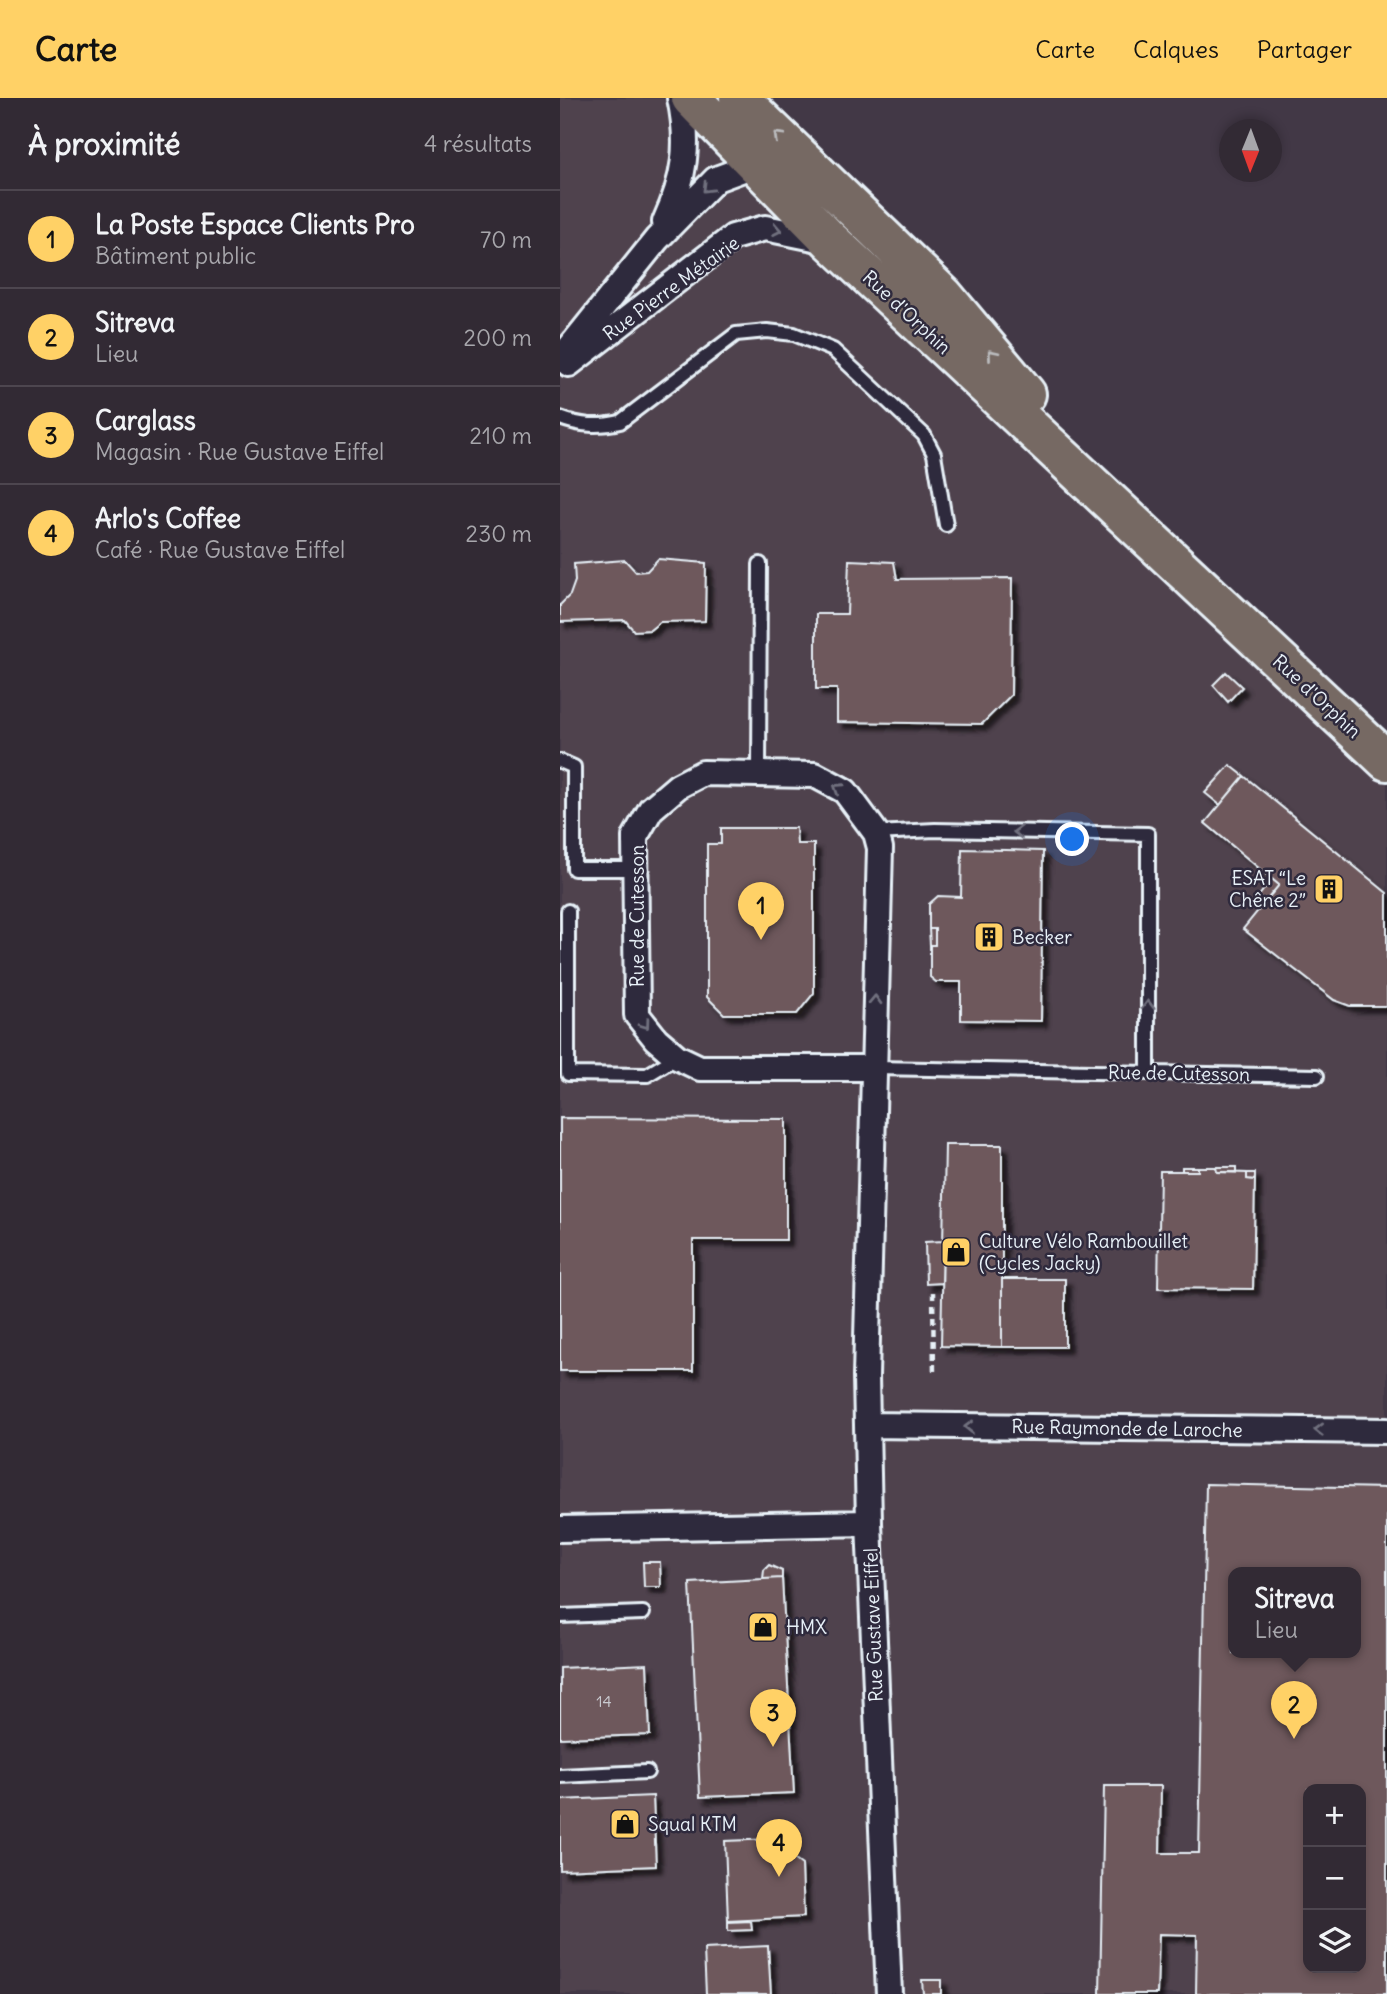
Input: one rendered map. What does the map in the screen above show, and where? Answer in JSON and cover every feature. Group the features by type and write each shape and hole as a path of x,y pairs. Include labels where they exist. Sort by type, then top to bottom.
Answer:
{"main road":[{"name":"Rue d'Orphin","path":"691,98 831,241 1385,759"},
{"name":"Rue d'Orphin","path":"739,98 944,296 1130,520"}],"street":[{"name":"Rue Pierre Métairie","path":"657,239 680,191 687,131 680,98"},
{"name":"Rue Pierre Métairie","path":"560,360 657,239 716,179 754,165 817,173"},
{"name":"Rue Pierre Métairie","path":"560,371 733,237 765,228 831,241"},
{"name":"Rue de Cutesson","path":"874,1068 700,1068 677,1057 656,1039 638,1015 635,837 651,809 678,786 704,772 815,775 845,791 876,834"},
{"path":"869,1523 867,1425 880,848 876,834"},
{"name":"Rue Raymonde de Laroche","path":"867,1425 1387,1431"},
{"name":"Rue Gustave Eiffel","path":"560,1529 869,1523 889,1994"}],"lane":[{"path":"560,418 577,425 601,426 620,422 736,334 767,331 794,334 833,351 924,435 934,454 947,525"},
{"path":"759,773 760,564"},
{"path":"560,761 573,767 574,869 635,869"},
{"path":"876,834 935,830 1148,834 1148,1073"},
{"path":"568,911 564,1074 647,1075 677,1057"},
{"name":"Rue de Cutesson","path":"874,1068 1317,1076"},
{"path":"560,1616 643,1613"},
{"path":"560,1776 647,1772"}],"path":[{"path":"933,1292 934,1376"}],"shaded area":[{"path":"560,98 691,98 1387,758 1387,1994 560,1994"}],"building":[{"path":"658,559 706,563 705,621 660,622 650,630 634,631 625,620 560,622 560,605 570,595 575,581 574,564 625,560 636,572 647,571"},
{"path":"849,560 894,562 897,579 1012,578 1011,695 982,724 837,722 837,689 816,689 816,614 847,614"},
{"path":"1226,672 1242,687 1228,702 1213,685"},
{"path":"1230,765 1244,776 1220,805 1205,793"},
{"name":"ESAT “Le Chêne 2”","path":"1244,776 1387,893 1387,1006 1350,1006 1334,1000 1243,929 1279,885 1205,823"},
{"path":"721,828 796,828 797,844 814,844 814,993 797,1014 724,1014 707,997 707,844 721,844"},
{"name":"Becker","path":"962,849 1043,851 1041,1021 961,1020 961,982 936,982 930,977 930,945 935,945 935,929 929,929 929,904 938,896 961,897"},
{"path":"1272,879 1279,885 1265,902 1258,897"},
{"path":"929,929 935,929 935,945 930,945"},
{"path":"560,1118 786,1119 786,1240 693,1240 693,1371 560,1371"},
{"path":"945,1145 1002,1145 1002,1347 941,1346"},
{"path":"1182,1167 1198,1167 1198,1171 1182,1171"},
{"path":"1198,1167 1216,1167 1217,1172 1247,1173 1247,1179 1255,1180 1253,1289 1158,1288 1160,1171 1198,1171"},
{"path":"1216,1167 1236,1167 1236,1172 1217,1172"},
{"path":"1247,1173 1255,1173 1255,1180 1247,1179"},
{"path":"943,1241 942,1283 926,1284 925,1242"},
{"path":"1002,1279 1065,1279 1065,1347 1002,1347"},
{"path":"1206,1484 1387,1488 1387,1994 1196,1994 1197,1935 1159,1934 1157,1994 1100,1994 1104,1786 1161,1786 1160,1853 1199,1853"},
{"path":"643,1562 660,1562 661,1587 644,1587"},
{"path":"769,1565 782,1571 782,1578 763,1579 764,1570"},
{"path":"782,1578 794,1793 700,1797 690,1583"},
{"path":"647,1664 650,1735 560,1738 560,1668"},
{"path":"653,1796 656,1866 560,1870 560,1800"},
{"path":"773,1839 774,1860 794,1859 802,1865 804,1917 728,1921 725,1841"},
{"path":"751,1921 752,1930 728,1931 728,1922"},
{"path":"768,1946 771,1994 706,1994 704,1949"},
{"path":"922,1980 941,1980 941,1994 923,1994"}],"place":[{"name":"ESAT “Le Chêne 2”","path":"1329,889"},
{"name":"Becker","path":"989,937"},
{"name":"La Poste Espace Clients Pro","path":"761,940"},
{"name":"Culture Vélo Rambouillet (Cycles Jacky)","path":"956,1252"},
{"name":"HMX","path":"763,1627"},
{"name":"Sitreva","path":"1294,1739"},
{"name":"Carglass","path":"773,1747"},
{"name":"Squal KTM","path":"625,1824"},
{"name":"Arlo's Coffee","path":"779,1877"}]}
